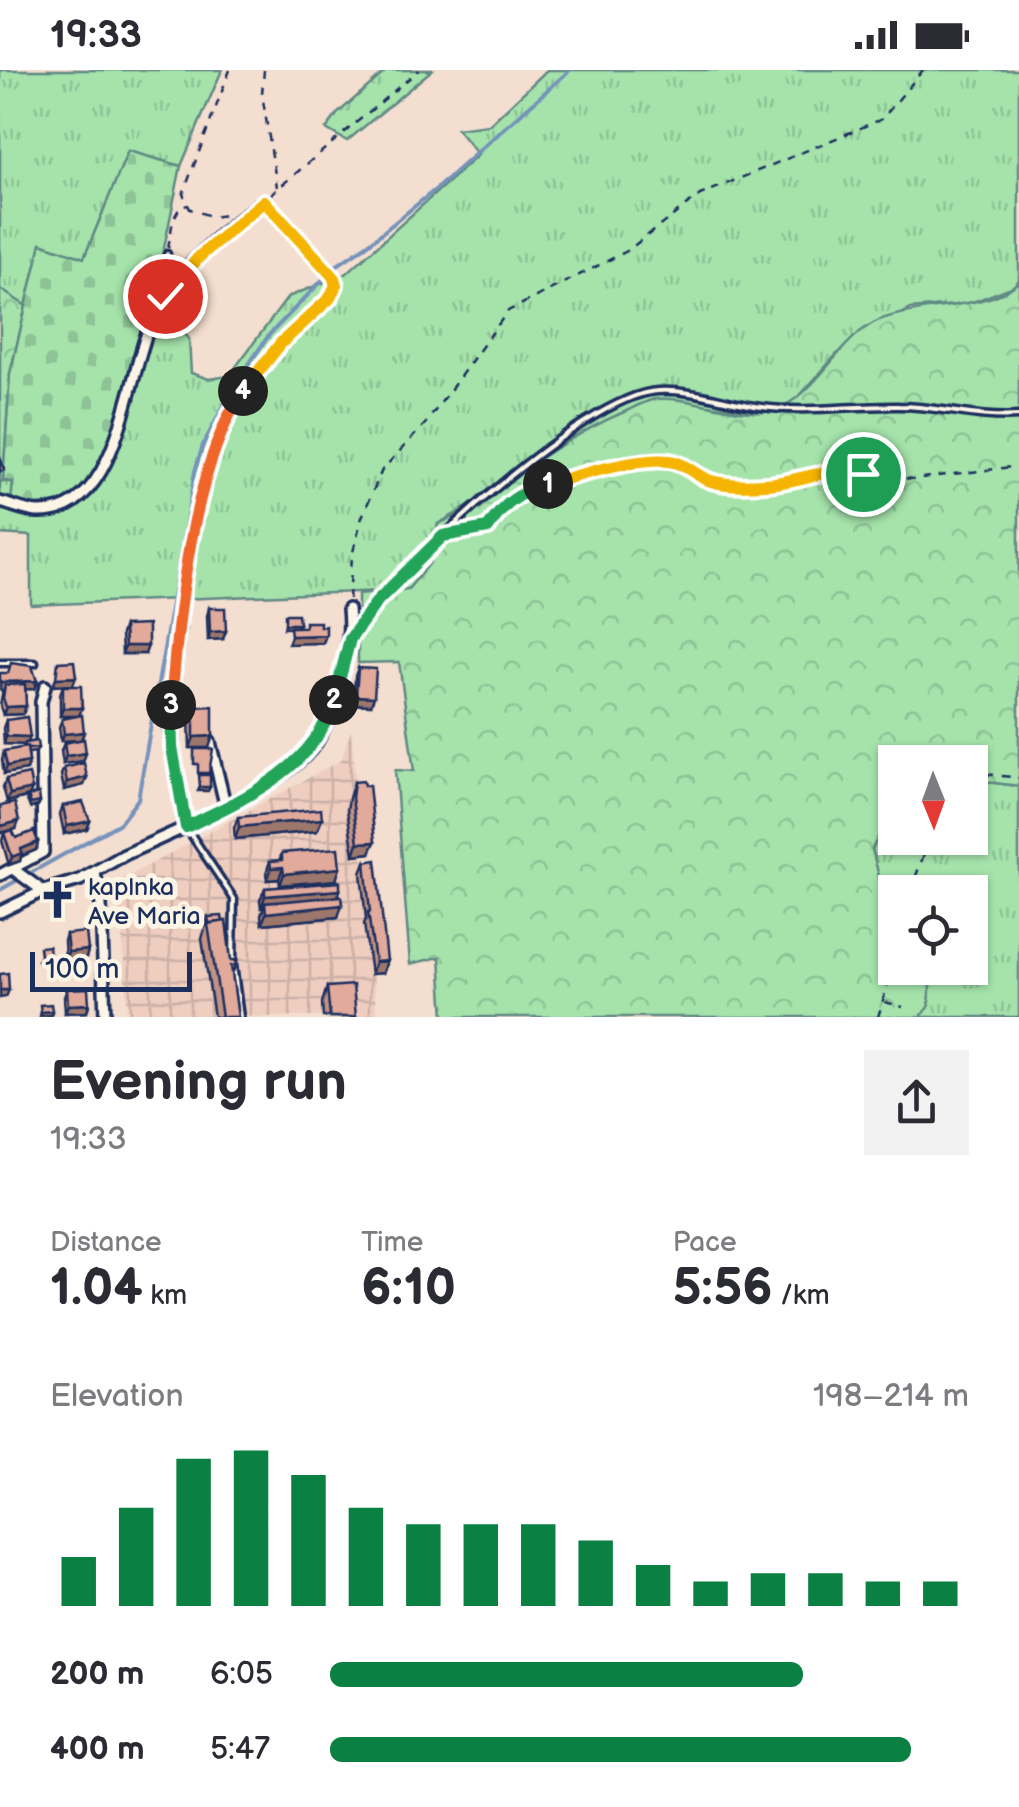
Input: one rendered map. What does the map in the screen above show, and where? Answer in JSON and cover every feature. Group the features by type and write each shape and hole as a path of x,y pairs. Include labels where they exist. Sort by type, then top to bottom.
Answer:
{"street":[{"path":"0,502 35,512 56,510 78,502 94,486 107,465 142,340 165,296 200,256 264,201"},
{"path":"0,912 40,889 94,872 226,808 295,765 316,743 329,718 350,639 348,608"},
{"path":"180,620 170,724 186,827"},
{"path":"0,875 18,872 39,857 45,846 41,702 45,686"},
{"path":"210,742 226,808"},
{"path":"18,872 40,889"},
{"path":"94,872 100,905 105,1017"}],"lane":[{"path":"165,296 167,254"},
{"path":"350,639 378,600 479,500 611,404 639,393 659,390 766,408 904,406 964,416 1019,416"},
{"path":"0,663 34,663"},
{"path":"186,827 234,898 233,965 240,1017"}],"path":[{"path":"230,70 183,194 190,209 213,218 252,209"},
{"path":"264,70 262,94 277,190"},
{"path":"180,620 192,543 212,460 230,411 254,375 281,343 330,298 336,285 328,270 264,201 420,70"},
{"path":"348,608 352,556 362,517 382,470 426,423 508,311 627,251 700,195 882,120 923,70"},
{"path":"167,254 173,220 180,207 188,205"},
{"path":"443,536 488,528 500,507 530,488 588,472 666,460 682,464 712,482 762,484 794,482 846,468 863,474 914,479 1019,466"},
{"path":"988,774 1019,778"},
{"path":"878,1017 888,985"},
{"path":"883,1002 904,1007"}],"shaded area":[{"path":"351,731 377,1017 128,1017 118,882 341,760"}],"green space":[{"path":"0,70 222,70 181,166 128,151 84,258 41,244 26,306 0,289"},
{"path":"387,70 432,70 347,141 326,129 338,113"},
{"path":"547,70 1019,70 1019,280 1014,286 968,304 910,309 837,354 795,401 768,412 654,399 438,524 430,563 408,590 31,605 31,536 0,534 0,482 13,482 134,353 158,296 159,272 183,288 175,321 189,339 191,373 209,379 229,376 288,297 347,273 478,155 457,129 489,125"},
{"path":"128,151 181,166 159,272 158,296 134,353 104,462 84,492 61,503 34,505 11,501 13,482 3,481 10,374 41,243 84,258"},
{"path":"1019,280 1019,786 988,782 988,745 878,745 878,838 872,849 878,875 878,985 930,985 929,1007 920,1017 444,1017 440,957 410,964 395,770 414,771 399,662 358,663 358,594 408,589 430,563 438,524 602,422 645,402 665,399 746,412 773,410 802,394 848,343 875,322 974,302 1008,290"},
{"path":"0,289 26,306 10,374 0,482"},
{"path":"988,782 1019,786 1019,1017 920,1017 929,1007 930,985 988,985 988,875 878,875 872,849 878,838 878,855 988,855"}],"building":[{"path":"209,608 225,608 226,631 210,632"},
{"path":"285,614 298,614 299,624 285,624"},
{"path":"305,622 320,622 320,627 326,626 326,635 291,636 290,627 305,627"},
{"path":"148,625 148,646 125,646 124,626"},
{"path":"74,661 76,677 56,678 58,662"},
{"path":"11,663 32,666 37,681 0,682 0,673 8,673"},
{"path":"358,668 376,669 374,697 356,696"},
{"path":"25,684 26,706 6,707 5,685"},
{"path":"63,686 81,686 82,708 63,708"},
{"path":"213,706 213,736 194,737 194,707"},
{"path":"82,715 84,732 64,734 62,719"},
{"path":"27,717 30,737 6,736 6,720"},
{"path":"84,739 86,753 66,756 64,743"},
{"path":"37,741 38,748 25,748 25,743"},
{"path":"27,747 29,762 7,766 4,751"},
{"path":"194,749 213,749 209,773 198,773"},
{"path":"84,763 87,777 67,782 64,768"},
{"path":"29,774 32,789 10,794 6,779"},
{"path":"199,775 210,775 210,787 200,787"},
{"path":"363,781 364,786 369,785 375,842 358,843 352,798 354,782"},
{"path":"39,793 40,802 31,804 28,796"},
{"path":"83,802 90,821 67,826 63,806"},
{"path":"15,803 19,821 1,826 0,806"},
{"path":"321,809 322,819 239,827 238,817"},
{"path":"12,830 16,838 34,831 38,842 12,857 4,833"},
{"path":"338,848 340,868 284,874 283,867 271,868 270,861 282,860 282,853"},
{"path":"376,860 387,961 375,962 365,862"},
{"path":"340,882 340,890 265,896 265,888"},
{"path":"341,896 342,905 266,913 265,903"},
{"path":"222,916 223,922 209,923 208,917"},
{"path":"226,921 231,960 236,965 231,966 238,1017 222,1017 208,924"},
{"path":"86,932 88,950 68,952 66,934"},
{"path":"49,946 50,956 40,956 39,947"},
{"path":"8,973 9,990 0,990 0,974"},
{"path":"353,985 356,1017 330,1017 327,987"},
{"path":"88,988 89,1004 68,1005 67,989"},
{"path":"51,1004 52,1011 41,1012 40,1005"}],"waterway":[{"path":"0,890 120,823 138,799 195,471 203,445 236,383 269,335 336,266 436,189 570,70"}],"place":[{"name":"kaplnka Ave Maria","path":"58,900"}],"route":[{"path":"165,296 200,256 264,201 333,276 336,285 330,298 281,343 254,375 230,411 212,460 192,543 170,724 186,827 226,808 295,765 316,743 329,718 350,639 378,600 443,536 488,528 500,507 530,488 588,472 666,460 682,464 712,482 725,483 794,482 846,468 863,474"}]}
